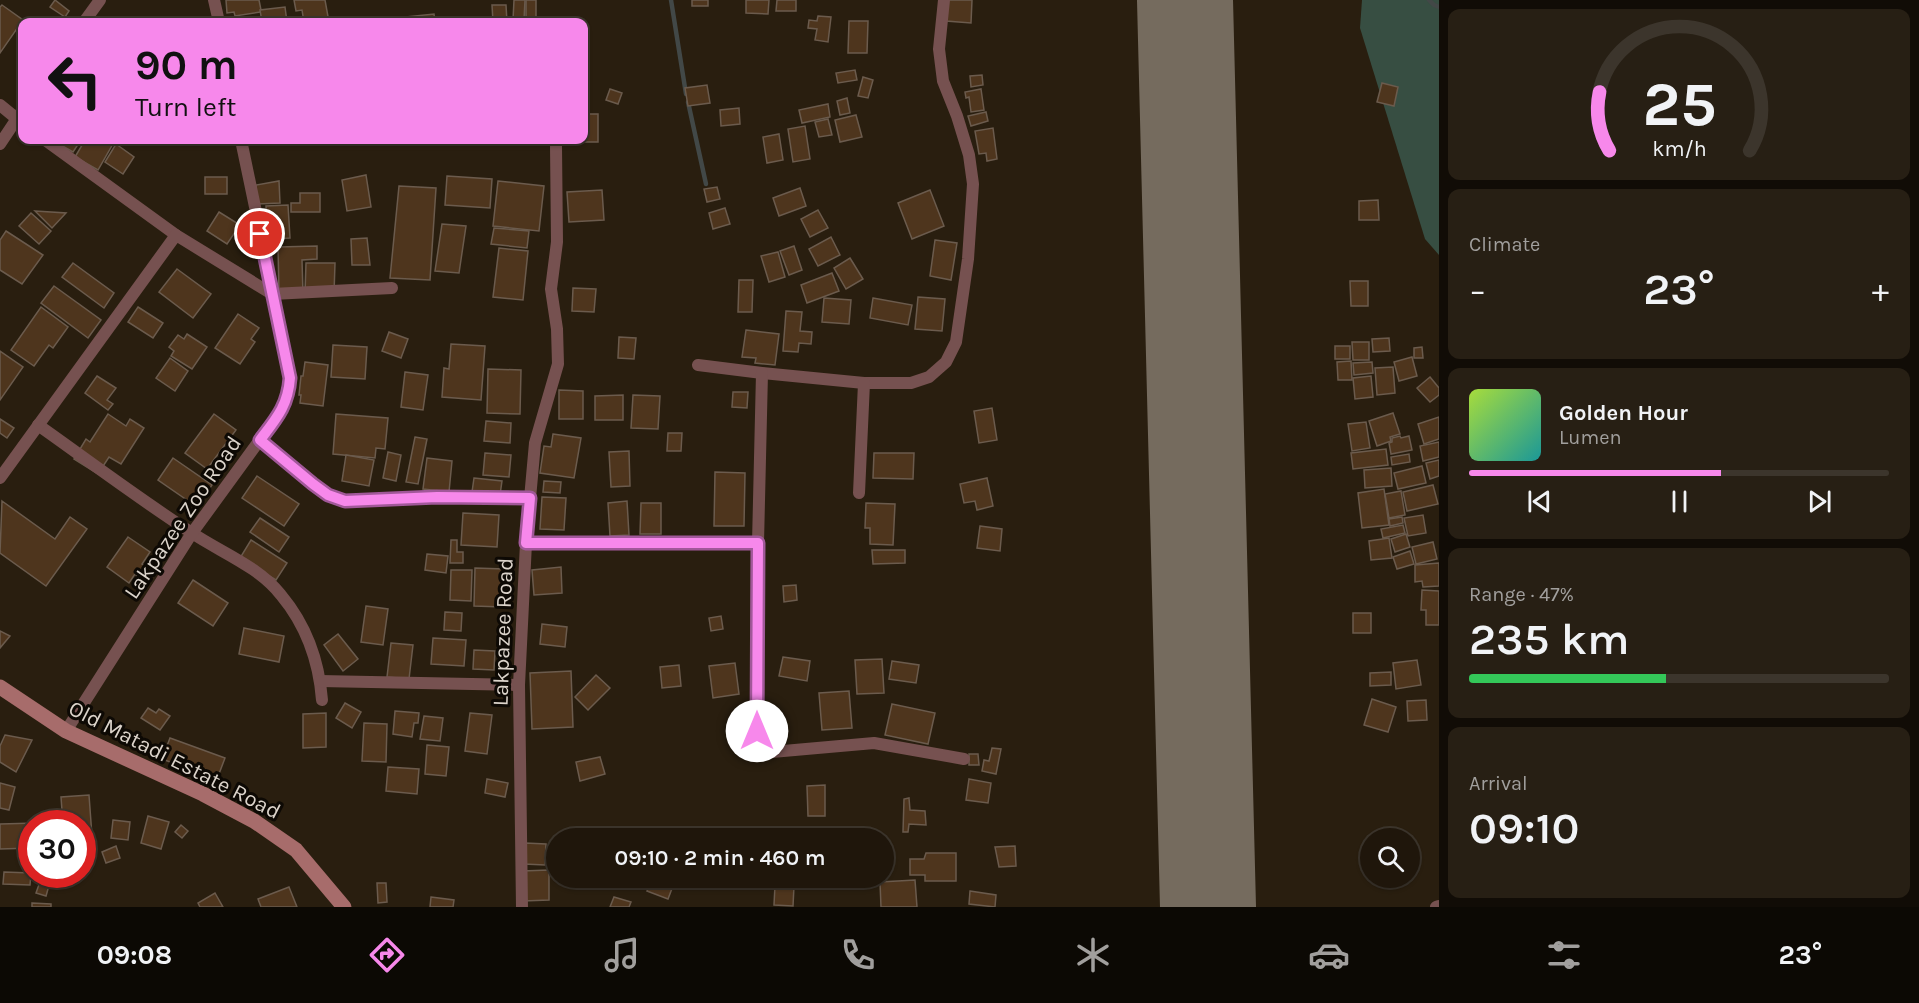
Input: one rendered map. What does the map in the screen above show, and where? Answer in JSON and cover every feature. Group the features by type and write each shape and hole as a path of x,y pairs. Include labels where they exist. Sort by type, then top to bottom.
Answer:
{"street":[{"path":"87,18 100,0"},
{"path":"214,0 218,18"},
{"path":"698,364 864,383 911,383 929,377 946,362 956,342 968,259 973,184 969,155 943,81 939,49 944,0"},
{"path":"0,105 18,116"},
{"path":"0,144 18,122"},
{"path":"51,144 176,235 272,294 392,288"},
{"name":"Lakpazee Zoo Road","path":"66,731 192,533 283,408 289,395 290,378 242,144"},
{"name":"Lakpazee Road","path":"522,907 519,685 526,543 535,443 558,364 557,329 550,289 557,242 556,146"},
{"path":"0,478 176,235"},
{"path":"762,373 757,731 762,746 772,752 874,742 964,759"},
{"path":"859,493 864,383"},
{"path":"39,425 192,533 264,577 281,594 294,612 312,647 322,700"},
{"path":"260,440 328,495 345,501 437,497 530,498"},
{"path":"526,543 758,543"},
{"path":"320,681 519,685"},
{"name":"Old Matadi Estate Road","path":"0,687 66,731 203,794 254,822 296,850 344,907"}],"green space":[{"path":"1362,0 1439,0 1439,255 1425,239 1360,28"}],"building":[{"path":"55,0 69,11 65,17 50,7"},
{"path":"226,0 259,0 261,10 235,16 234,12 227,13"},
{"path":"294,0 325,0 328,18 303,18 302,10 296,11"},
{"path":"514,0 525,0 524,18 513,18"},
{"path":"526,0 536,0 536,18 526,18"},
{"path":"692,0 708,0 708,6 692,6"},
{"path":"746,0 769,0 768,14 746,13"},
{"path":"777,0 796,0 796,11 776,11"},
{"path":"947,0 972,0 971,23 946,21"},
{"path":"2,5 20,18 18,18 18,27 0,53 0,7"},
{"path":"492,5 506,5 507,18 493,18"},
{"path":"285,7 286,18 261,18 260,10"},
{"path":"434,14 434,18 406,18"},
{"path":"818,16 831,17 828,42 815,40 817,29 808,28 809,20 817,21"},
{"path":"849,21 868,21 867,53 848,53"},
{"path":"855,70 857,80 838,83 836,73"},
{"path":"982,75 983,85 971,87 970,76"},
{"path":"863,77 873,80 868,98 858,96"},
{"path":"1382,83 1398,87 1394,106 1377,102"},
{"path":"707,85 710,103 688,106 685,88"},
{"path":"610,89 622,93 618,104 606,100"},
{"path":"981,89 984,110 971,112 969,97 966,98 965,92"},
{"path":"847,98 850,113 840,115 837,101"},
{"path":"828,104 830,117 802,123 799,110"},
{"path":"739,108 740,124 721,126 720,110"},
{"path":"986,112 988,121 971,126 968,116"},
{"path":"588,114 598,114 598,142 588,142"},
{"path":"856,115 862,137 840,142 835,120"},
{"path":"828,119 832,135 819,137 815,122"},
{"path":"805,126 810,159 793,162 788,129"},
{"path":"993,128 997,159 987,161 986,153 979,154 975,131"},
{"path":"779,134 783,160 767,163 763,137"},
{"path":"59,144 78,144 73,152"},
{"path":"83,144 113,144 98,170 75,157"},
{"path":"116,144 134,157 123,174 105,162"},
{"path":"366,175 371,207 347,211 342,180"},
{"path":"447,176 492,179 490,208 445,205"},
{"path":"205,177 227,177 227,194 205,194"},
{"path":"279,181 280,203 257,204 256,185"},
{"path":"498,181 544,186 539,231 493,226"},
{"path":"399,186 436,188 430,280 390,278"},
{"path":"717,187 720,199 707,202 704,189"},
{"path":"800,188 806,206 779,216 773,198"},
{"path":"602,190 604,220 569,222 567,192"},
{"path":"930,190 944,226 912,239 898,203"},
{"path":"300,193 320,193 320,212 291,212 291,203 300,203"},
{"path":"1378,200 1379,220 1359,220 1359,201"},
{"path":"288,205 290,238 268,239 266,206"},
{"path":"725,208 730,224 713,229 709,213"},
{"path":"818,210 828,228 810,237 801,219"},
{"path":"35,211 66,213 52,228"},
{"path":"219,212 240,225 227,244 207,231"},
{"path":"31,213 51,231 39,244 19,226"},
{"path":"442,224 466,226 459,273 435,271"},
{"path":"494,228 529,231 527,248 491,244"},
{"path":"6,231 43,255 22,284 0,270 0,240"},
{"path":"831,237 840,255 818,266 809,249"},
{"path":"367,238 370,265 352,265 351,239"},
{"path":"935,240 957,243 951,280 930,276"},
{"path":"317,246 317,259 302,260 303,294 279,294 278,247"},
{"path":"794,246 802,270 789,275 780,251"},
{"path":"499,248 528,251 523,300 493,297"},
{"path":"778,252 785,277 769,282 761,256"},
{"path":"850,258 863,279 846,289 834,268"},
{"path":"73,263 114,293 104,308 62,277"},
{"path":"306,263 335,263 334,294 305,294"},
{"path":"177,269 211,294 193,318 159,292"},
{"path":"832,273 839,291 807,303 801,285"},
{"path":"739,280 753,280 752,312 738,312"},
{"path":"1350,281 1368,281 1368,306 1351,306"},
{"path":"54,286 101,320 88,338 41,303"},
{"path":"573,288 596,289 594,312 572,311"},
{"path":"918,297 945,299 942,331 915,329"},
{"path":"824,298 851,300 849,324 822,322"},
{"path":"873,298 912,305 908,325 870,318"},
{"path":"41,307 68,327 53,348 49,345 34,366 11,350"},
{"path":"138,307 163,323 153,338 128,322"},
{"path":"786,311 802,312 800,331 812,332 811,344 799,343 798,352 783,351"},
{"path":"238,314 259,328 251,339 255,342 240,364 215,348"},
{"path":"746,330 779,334 775,365 755,363 756,358 742,357"},
{"path":"389,332 408,339 401,358 382,351"},
{"path":"187,334 207,347 192,369 171,356 174,351 169,347 178,335 184,339"},
{"path":"619,337 636,338 634,359 618,358"},
{"path":"1389,338 1390,351 1373,352 1372,339"},
{"path":"1352,342 1369,342 1369,360 1353,360"},
{"path":"451,344 485,346 481,400 442,397 444,368 449,369"},
{"path":"333,345 367,347 365,379 331,377"},
{"path":"1335,346 1350,346 1350,359 1335,359"},
{"path":"1422,347 1423,358 1414,358 1414,348"},
{"path":"0,351 23,367 0,400"},
{"path":"1412,357 1417,376 1399,381 1394,362"},
{"path":"170,358 188,371 175,391 156,378"},
{"path":"1351,361 1352,380 1338,380 1337,362"},
{"path":"305,362 328,365 323,406 300,403 301,376 303,376"},
{"path":"1372,362 1373,373 1354,375 1353,363"},
{"path":"1393,367 1395,393 1377,395 1375,368"},
{"path":"488,369 521,370 520,414 487,413"},
{"path":"405,372 428,375 423,410 401,407"},
{"path":"97,376 116,388 107,400 113,404 108,410 85,393"},
{"path":"1371,376 1373,397 1355,399 1353,378"},
{"path":"1430,377 1439,388 1439,395 1430,402 1417,388"},
{"path":"559,390 583,391 583,419 559,419"},
{"path":"733,392 748,392 747,408 732,407"},
{"path":"623,395 623,420 595,420 595,396"},
{"path":"633,395 660,396 658,429 631,428"},
{"path":"992,408 997,440 979,443 974,411"},
{"path":"1393,413 1400,434 1390,437 1391,441 1377,446 1369,421"},
{"path":"108,414 126,426 130,419 144,428 121,464 109,457 98,474 74,459 86,439 90,442"},
{"path":"214,414 236,430 207,469 185,453"},
{"path":"336,414 388,418 385,449 376,448 375,458 333,454"},
{"path":"1439,417 1439,439 1424,444 1418,424"},
{"path":"0,419 14,428 7,438 0,433"},
{"path":"486,421 511,423 510,443 484,441"},
{"path":"1366,422 1370,448 1352,451 1348,424"},
{"path":"668,433 682,433 681,451 667,451"},
{"path":"553,434 581,438 574,478 540,473 544,446 551,447"},
{"path":"1400,436 1401,438 1409,436 1412,450 1391,454 1389,443 1392,442 1392,438"},
{"path":"415,437 427,439 418,484 406,482"},
{"path":"1439,442 1439,457 1423,461 1420,446"},
{"path":"1386,449 1388,465 1353,469 1351,453"},
{"path":"629,451 630,486 611,487 609,452"},
{"path":"388,452 401,455 396,481 383,478"},
{"path":"485,453 511,455 509,477 483,475"},
{"path":"874,453 914,453 913,479 873,478"},
{"path":"1409,454 1410,462 1392,465 1391,457"},
{"path":"346,455 374,460 369,486 342,481"},
{"path":"173,458 212,485 197,507 158,480"},
{"path":"427,458 452,461 449,492 423,489"},
{"path":"1439,460 1439,476 1430,479 1426,463"},
{"path":"1422,466 1426,483 1398,489 1394,473"},
{"path":"1391,468 1392,486 1365,488 1364,470"},
{"path":"715,472 745,473 744,526 714,526"},
{"path":"257,476 299,504 284,526 242,498"},
{"path":"474,478 502,481 500,495 472,492"},
{"path":"987,478 993,506 977,510 975,501 964,503 960,484"},
{"path":"544,481 561,482 560,493 543,492"},
{"path":"1433,485 1438,504 1407,511 1403,492"},
{"path":"1384,489 1389,525 1362,528 1358,493"},
{"path":"1401,491 1405,515 1389,518 1385,494"},
{"path":"542,497 566,498 564,530 540,529"},
{"path":"2,501 55,539 70,517 87,529 46,586 0,553"},
{"path":"627,501 629,535 610,536 608,503"},
{"path":"641,503 661,503 661,534 640,534"},
{"path":"866,503 895,504 893,545 870,544 870,528 865,528"},
{"path":"463,513 499,515 497,547 461,545"},
{"path":"1423,515 1426,533 1408,536 1404,518"},
{"path":"1402,517 1403,523 1390,526 1389,519"},
{"path":"260,518 289,537 279,552 250,532"},
{"path":"1403,525 1405,533 1383,538 1381,529"},
{"path":"980,526 1002,529 1000,551 977,548"},
{"path":"1406,534 1410,547 1395,552 1391,539"},
{"path":"128,537 150,552 142,564 145,566 138,577 135,574 129,583 107,567"},
{"path":"1389,538 1392,558 1371,560 1369,541"},
{"path":"251,540 287,563 276,580 240,558"},
{"path":"451,540 457,540 457,552 463,552 463,563 450,563"},
{"path":"1433,542 1437,559 1416,564 1412,547"},
{"path":"872,550 905,550 905,563 873,564"},
{"path":"1410,551 1414,564 1397,569 1393,557"},
{"path":"427,554 448,556 446,573 425,570"},
{"path":"1439,563 1439,586 1423,587 1422,581 1415,582 1415,565"},
{"path":"561,567 562,593 534,595 532,570"},
{"path":"475,568 504,569 503,607 474,606"},
{"path":"451,570 472,570 471,601 450,600"},
{"path":"193,580 228,603 213,626 178,603"},
{"path":"796,585 797,600 784,602 783,586"},
{"path":"1422,590 1439,591 1439,625 1426,625 1426,610 1421,610"},
{"path":"366,606 388,609 383,645 361,642"},
{"path":"445,612 462,613 461,631 444,630"},
{"path":"1353,613 1371,613 1371,633 1353,633"},
{"path":"721,616 723,629 711,631 709,618"},
{"path":"542,624 567,627 565,647 540,644"},
{"path":"244,628 284,636 279,662 239,654"},
{"path":"0,631 10,636 0,648"},
{"path":"338,634 358,659 343,671 324,645"},
{"path":"433,638 466,640 464,666 431,664"},
{"path":"391,643 413,645 409,679 387,677"},
{"path":"474,650 495,651 494,670 473,669"},
{"path":"783,657 810,661 807,681 779,676"},
{"path":"882,659 884,693 857,694 855,660"},
{"path":"1417,660 1421,685 1396,689 1393,663"},
{"path":"892,661 919,665 916,683 889,679"},
{"path":"735,663 739,694 713,698 709,666"},
{"path":"679,665 681,686 662,688 660,667"},
{"path":"571,671 573,727 532,729 530,673"},
{"path":"1391,672 1391,685 1370,686 1370,673"},
{"path":"596,675 610,688 588,710 575,697"},
{"path":"849,691 852,728 822,730 819,693"},
{"path":"1372,699 1396,707 1388,732 1364,725"},
{"path":"1426,700 1427,720 1408,721 1407,701"},
{"path":"345,703 361,712 352,728 336,718"},
{"path":"892,704 935,713 928,744 885,735"},
{"path":"148,708 156,713 159,709 170,716 160,730 141,718"},
{"path":"395,711 419,713 418,723 414,723 412,737 393,734"},
{"path":"326,713 326,747 303,748 303,714"},
{"path":"470,713 492,715 487,754 465,751"},
{"path":"424,716 443,718 440,741 420,739"},
{"path":"364,723 387,724 386,762 362,761"},
{"path":"5,735 32,740 16,772 0,762 0,746"},
{"path":"170,738 225,758 217,779 162,759"},
{"path":"427,745 449,747 446,776 425,774"},
{"path":"992,748 1001,749 996,774 982,771 984,760 989,761"},
{"path":"969,754 978,754 979,765 969,765"},
{"path":"600,757 605,774 580,781 576,762"},
{"path":"388,767 419,769 417,794 386,791"},
{"path":"487,779 508,783 505,797 485,793"},
{"path":"969,779 991,783 988,803 966,800"},
{"path":"0,783 15,787 9,810 0,808"},
{"path":"825,785 825,816 808,816 807,786"},
{"path":"89,795 90,810 62,810 61,797"},
{"path":"909,798 910,810 925,811 926,825 909,824 908,832 903,832 904,799"},
{"path":"148,816 169,822 161,849 141,843"},
{"path":"113,820 130,822 128,840 111,838"},
{"path":"0,824 18,824 18,848 0,849"},
{"path":"181,825 188,831 182,838 175,832"},
{"path":"525,843 546,844 545,865 524,864"},
{"path":"116,846 120,858 106,863 102,852"},
{"path":"1015,846 1016,866 999,867 995,847"},
{"path":"926,853 956,853 956,881 925,881 925,875 910,875 910,859 924,859"},
{"path":"546,870 549,900 523,901 522,871"},
{"path":"4,872 18,873 18,885 3,884"},
{"path":"915,880 917,907 881,907 880,888 894,888 894,881"},
{"path":"377,883 386,883 387,902 378,903"},
{"path":"289,887 297,907 261,907 258,899"},
{"path":"38,888 48,888 46,896 36,893"},
{"path":"648,888 672,888 668,899 647,891"},
{"path":"775,888 794,888 793,906 774,905"},
{"path":"970,891 996,895 995,907 969,904"},
{"path":"215,893 223,907 200,907 198,903"},
{"path":"431,897 454,900 453,907 430,907"},
{"path":"614,897 631,902 629,907 610,907"},
{"path":"32,903 51,904 51,907 32,907"}],"waterway":[{"path":"671,0 686,94"},
{"path":"1429,0 1439,7"},
{"path":"688,102 706,184"}],"runway":[{"path":"1185,0 1208,907"}],"route":[{"path":"260,234 290,378 289,395 283,408 260,440 328,495 345,501 437,497 530,498 526,543 758,543 757,731"}]}
